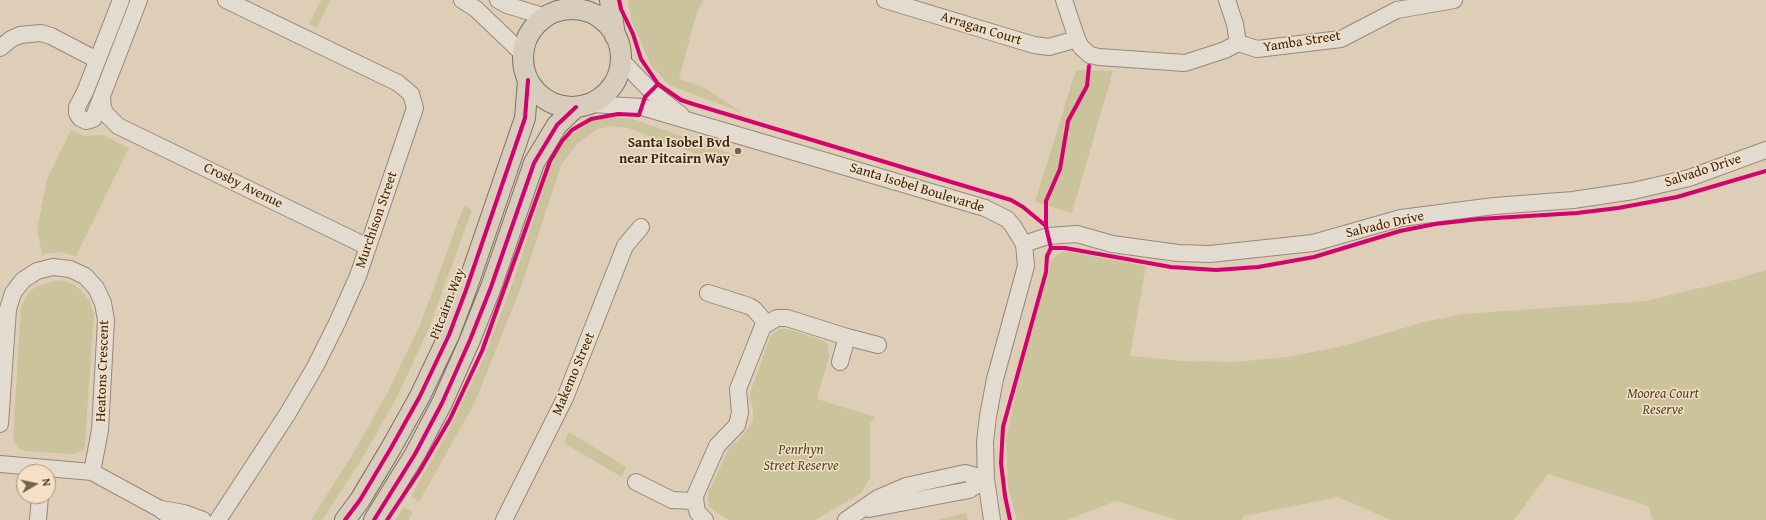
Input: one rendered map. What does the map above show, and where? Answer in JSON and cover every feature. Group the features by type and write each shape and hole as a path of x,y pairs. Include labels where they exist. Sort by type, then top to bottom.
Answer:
{"main road":[{"path":"374,520 415,454 442,403 470,340 491,287 534,163 557,126 584,106 603,97 612,86 618,74 621,60 620,48 616,36 610,0"},
{"path":"584,106 562,106 548,101 536,92 528,80 524,67 523,54 527,39 534,26 561,9 578,10 593,14 606,23 616,36"},
{"name":"Pitcairn Way","path":"345,520 360,500 391,448 420,396 449,335 525,118 528,80"}],"street":[{"path":"120,0 77,109 80,118 86,121 92,119 139,0"},
{"name":"Murchison Street","path":"218,520 288,413 309,378 346,302 368,247 414,115 415,104 411,94 398,83 226,0"},
{"path":"462,0 476,10 523,54"},
{"path":"498,0 507,5 561,9"},
{"name":"Arragan Court","path":"885,0 1034,45 1049,47 1077,39"},
{"path":"1064,0 1077,39 1081,47 1090,55 1176,62 1195,60 1225,50 1238,43 1235,24 1227,0"},
{"name":"Yamba Street","path":"1238,43 1257,49 1341,39 1395,5 1454,0"},
{"path":"0,48 11,39 20,35 41,33 51,36 97,60"},
{"name":"Santa Isobel Boulevarde","path":"621,60 653,93 686,120"},
{"name":"Crosby Avenue","path":"102,96 103,108 106,114 118,126"},
{"name":"Santa Isobel Boulevarde","path":"584,106 642,107 985,208 1007,220 1019,233 1024,244 1026,266 996,379 988,416 985,442 986,479 992,520"},
{"name":"Crosby Avenue","path":"86,121 118,126 368,247"},
{"name":"Salvado Drive","path":"1024,244 1048,236 1077,234 1112,244 1178,253 1210,254 1313,243 1401,218 1494,206 1574,200 1633,191 1689,178 1766,150"},
{"name":"Makemo Street","path":"504,520 565,398 625,246 641,227"},
{"name":"Heatons Crescent","path":"0,424 8,309 13,293 23,280 37,271 53,267 70,269 85,276 96,288 103,303 106,320 100,430 92,472"},
{"path":"708,293 749,306 754,309 766,323"},
{"path":"705,520 698,513 694,501 699,484 717,446 737,425 740,413 738,389 760,330 766,323 777,318 787,318 878,345"},
{"path":"840,362 847,337"},
{"path":"0,464 16,466"},
{"path":"56,471 92,472 160,509 174,520"},
{"path":"846,520 862,511 969,490 986,479"},
{"path":"636,482 672,500 694,501"},
{"path":"38,520 39,504"},
{"path":"160,509 203,520"}],"green space":[{"path":"321,0 330,0 317,28 309,24"},
{"path":"628,0 703,0 696,16 679,79 703,87 741,112 669,85 651,65 631,20"},
{"path":"1076,70 1113,71 1072,213 1035,202"},
{"path":"630,118 741,157 697,154 628,128 613,126 597,129 578,143 562,163 521,287 474,404 419,502 411,496 450,428 485,355 514,279 553,158 569,136 594,120"},
{"path":"71,130 83,136 103,135 129,148 76,256 61,252 42,254 37,230 47,179"},
{"path":"464,206 472,210 429,328 397,397 360,462 322,520 311,520 351,457 388,392 420,325"},
{"name":"Moorea Court Reserve","path":"1064,251 1146,266 1130,356 1183,361 1235,362 1287,357 1339,347 1424,322 1464,314 1646,301 1737,279 1766,270 1766,520 1652,520 1649,506 1548,474 1514,520 1391,520 1338,497 1244,516 1242,520 1177,520 1116,501 1067,520 1017,520 1008,487 1006,439 1017,388 1051,261 1058,254"},
{"path":"59,280 73,284 82,291 89,300 94,314 84,449 80,452 72,454 25,451 18,448 13,438 21,307 27,295 35,287"},
{"name":"Penrhyn Street Reserve","path":"779,329 788,329 822,340 828,344 829,356 817,399 875,417 870,424 870,477 861,493 815,520 729,520 709,506 708,493 729,448 741,438 753,421 753,409 750,400 750,393 771,335"},
{"path":"569,432 626,467 622,477 564,443"},
{"path":"404,507 413,513 408,520 395,520"},
{"path":"966,513 968,520 937,520"}],"cycle path":[{"path":"387,520 419,472 450,419 482,351 550,161 562,141 572,130 591,119 618,114 639,115 645,97 658,84 641,59 633,34 621,9 619,0"},
{"path":"1010,520 1001,463 1003,427 1046,272 1047,256 1051,248 1046,227 1046,201 1060,169 1068,121 1087,86 1089,66"},
{"path":"345,520 360,500 391,448 420,396 449,335 525,118 528,80"},
{"path":"658,84 681,100 693,104 1011,200 1023,207 1046,226"},
{"path":"374,520 415,454 442,403 470,340 491,287 534,163 557,125 576,107"},
{"path":"1051,248 1065,248 1171,267 1216,270 1258,267 1314,257 1400,231 1435,224 1479,219 1577,213 1618,208 1677,197 1766,171"}],"place":[{"name":"Santa Isobel Bvd near Pitcairn Way","path":"738,151"}]}
